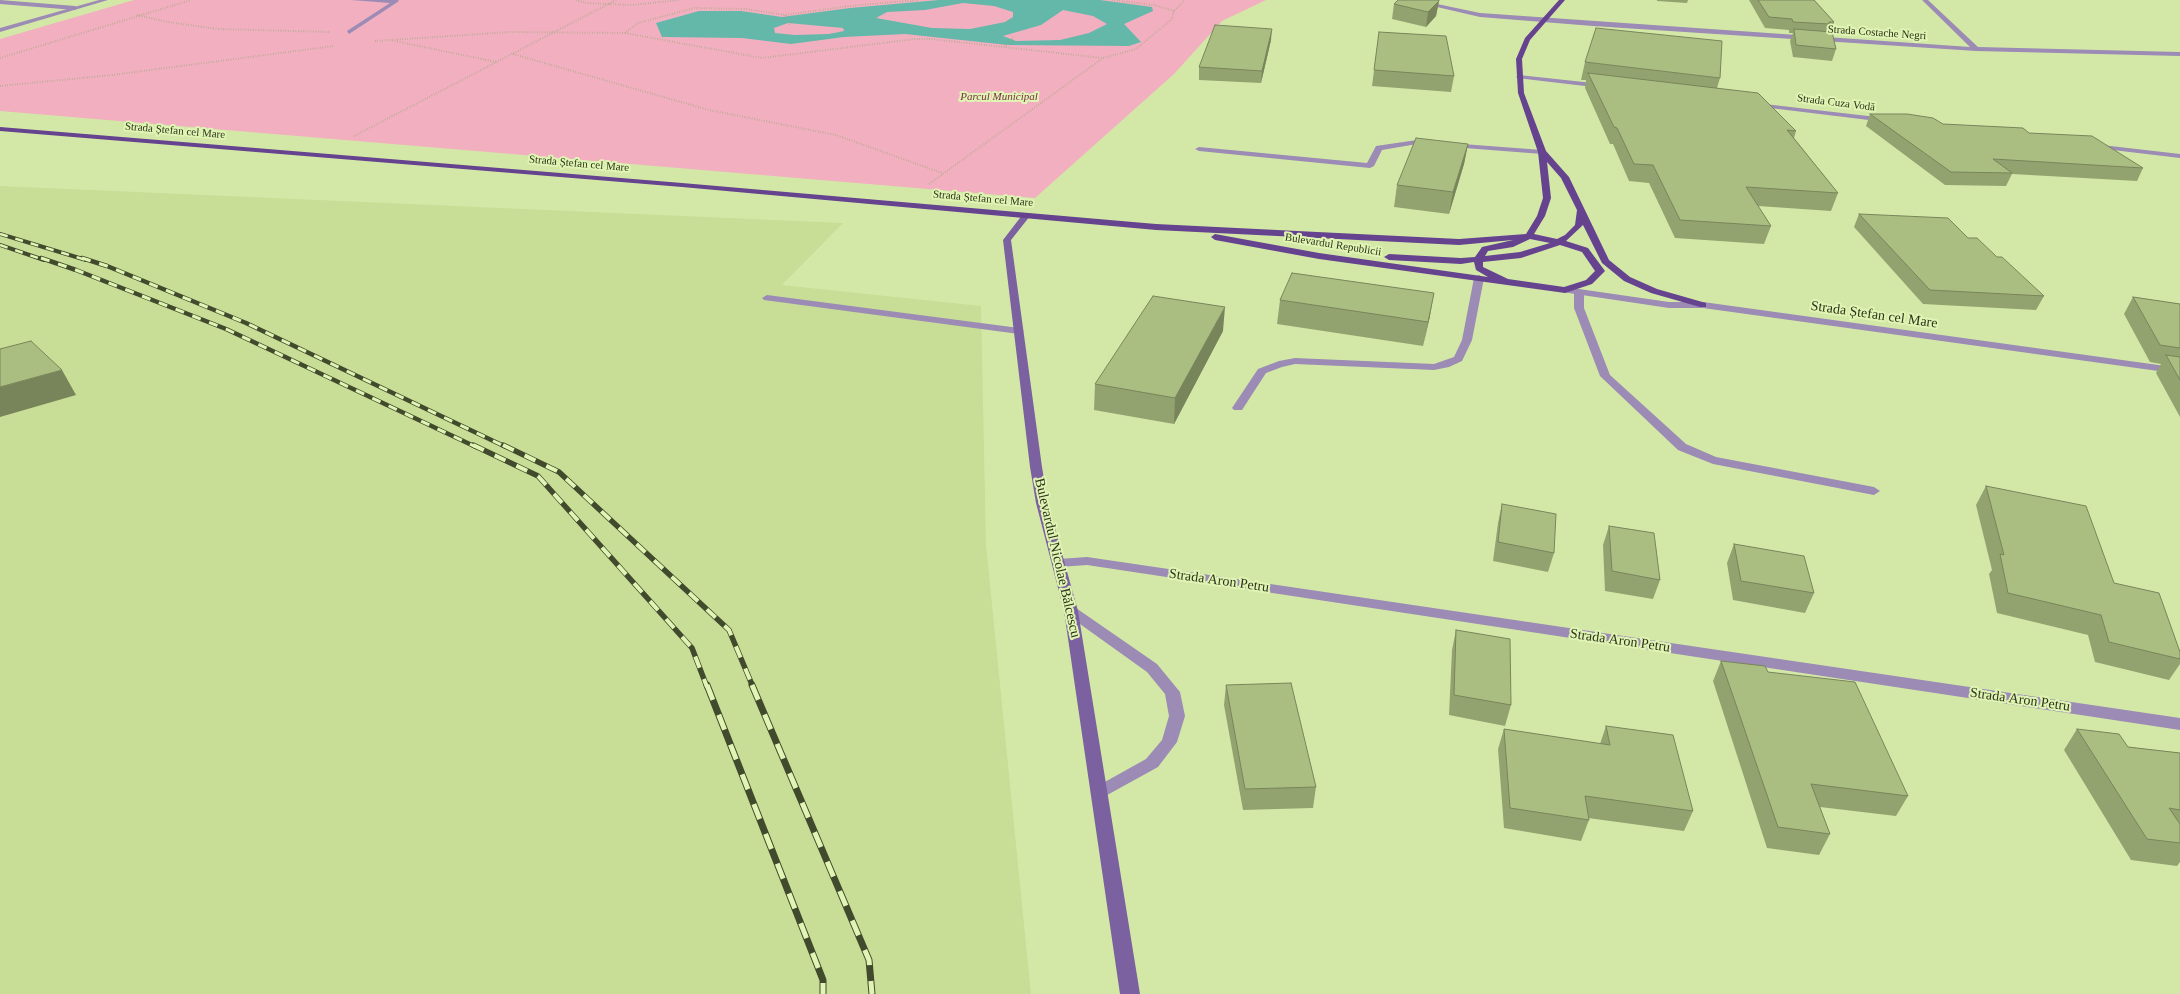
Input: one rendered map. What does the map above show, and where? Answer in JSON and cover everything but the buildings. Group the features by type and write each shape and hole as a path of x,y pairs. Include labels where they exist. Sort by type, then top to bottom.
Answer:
{"main road":[{"path":"1504,282 1479,268 1478,259 1485,249 1510,245 1528,236 1541,216 1547,198 1542,152 1522,93 1519,77 1520,59 1527,39 1562,0"},
{"name":"Strada Ștefan cel Mare","path":"0,129 1156,227"},
{"path":"1542,152 1565,177 1605,261 1627,279 1654,291 1703,305"},
{"name":"Bulevardul Republicii","path":"1267,246 1403,259 1478,259 1521,254 1549,247 1568,237 1579,226 1581,208"},
{"name":"Bulevardul Nicolae Bălcescu","path":"1026,216 1007,240 1019,331 1042,503 1071,611 1130,994"},
{"path":"1156,227 1267,246"},
{"name":"Bulevardul Republicii","path":"1156,227 1417,241 1459,242 1528,236 1559,242 1585,250 1600,271 1589,282 1565,290 1319,256 1267,246"},
{"path":"1600,271 1605,261"}],"street":[{"path":"0,2 4,0"},
{"path":"0,2 72,9 92,0"},
{"path":"0,30 105,0"},
{"path":"349,32 396,1 354,0"},
{"name":"Strada Costache Negri","path":"1410,0 1480,14 1544,20 1976,49 2180,54"},
{"path":"1925,0 1976,49"},
{"path":"1519,77 1609,87"},
{"name":"Strada Cuza Vodă","path":"1746,104 1894,122"},
{"path":"1199,149 1370,166 1379,148 1417,142 1437,144"},
{"path":"1447,144 1542,152"},
{"path":"2091,145 2180,156"},
{"path":"1238,408 1262,371 1279,364 1304,361 1434,366 1445,365 1458,359 1467,340 1479,278"},
{"name":"Strada Ștefan cel Mare","path":"1565,290 1669,305 1703,305 2180,371"},
{"path":"1580,292 1578,308 1605,376 1682,447 1713,460 1874,491"},
{"path":"767,298 1019,331"},
{"name":"Strada Aron Petru","path":"1059,563 1097,563 2180,724"},
{"path":"1071,611 1152,668 1172,692 1177,716 1169,742 1152,763 1100,793"}],"path":[{"path":"0,58 191,0"},
{"path":"576,0 632,5 679,0"},
{"path":"318,155 616,0"},
{"path":"625,33 638,23 694,8 746,9 785,15 849,6 918,0"},
{"path":"1112,0 1154,5 1174,11"},
{"path":"932,187 929,184 942,174 1103,58 1136,49 1172,19 1174,11 1185,0"},
{"path":"137,15 168,22 218,29 349,32 496,62"},
{"path":"785,15 790,26"},
{"path":"375,41 510,32 625,33 762,58 915,39 1103,58"},
{"path":"1004,47 1014,37"},
{"path":"0,86 112,75 336,46"},
{"path":"513,54 709,110 836,135 942,174"}],"shaded area":[{"path":"0,186 843,223 782,285 981,306 986,544 1031,994 0,994"}],"green space":[{"name":"Parcul Municipal","path":"134,0 1266,0 1222,21 1174,74 1035,198 0,111 0,39"}],"water":[{"path":"939,0 1100,0 1152,7 1153,11 1124,24 1141,42 1129,46 1008,45 905,34 844,37 791,44 742,38 662,37 656,23 699,11 741,11 782,17 850,8","holes":["963,3 994,6 1013,12 1013,17 1005,22 970,29 932,28 876,18 887,12 925,10","1063,10 1093,16 1107,24 1089,33 1060,40 1016,41 1003,36 1041,25","788,23 843,28 844,31 829,34 795,35 775,33 774,28"]}],"railway":[{"path":"0,234 86,260"},
{"path":"0,245 44,260"},
{"path":"41,258 226,329 476,447"},
{"path":"82,258 107,266 246,323 506,447"},
{"path":"473,445 538,476 692,648 707,687"},
{"path":"503,445 559,472 729,630 753,687"},
{"path":"707,685 823,980 823,994"},
{"path":"752,685 869,960 872,994"}]}
